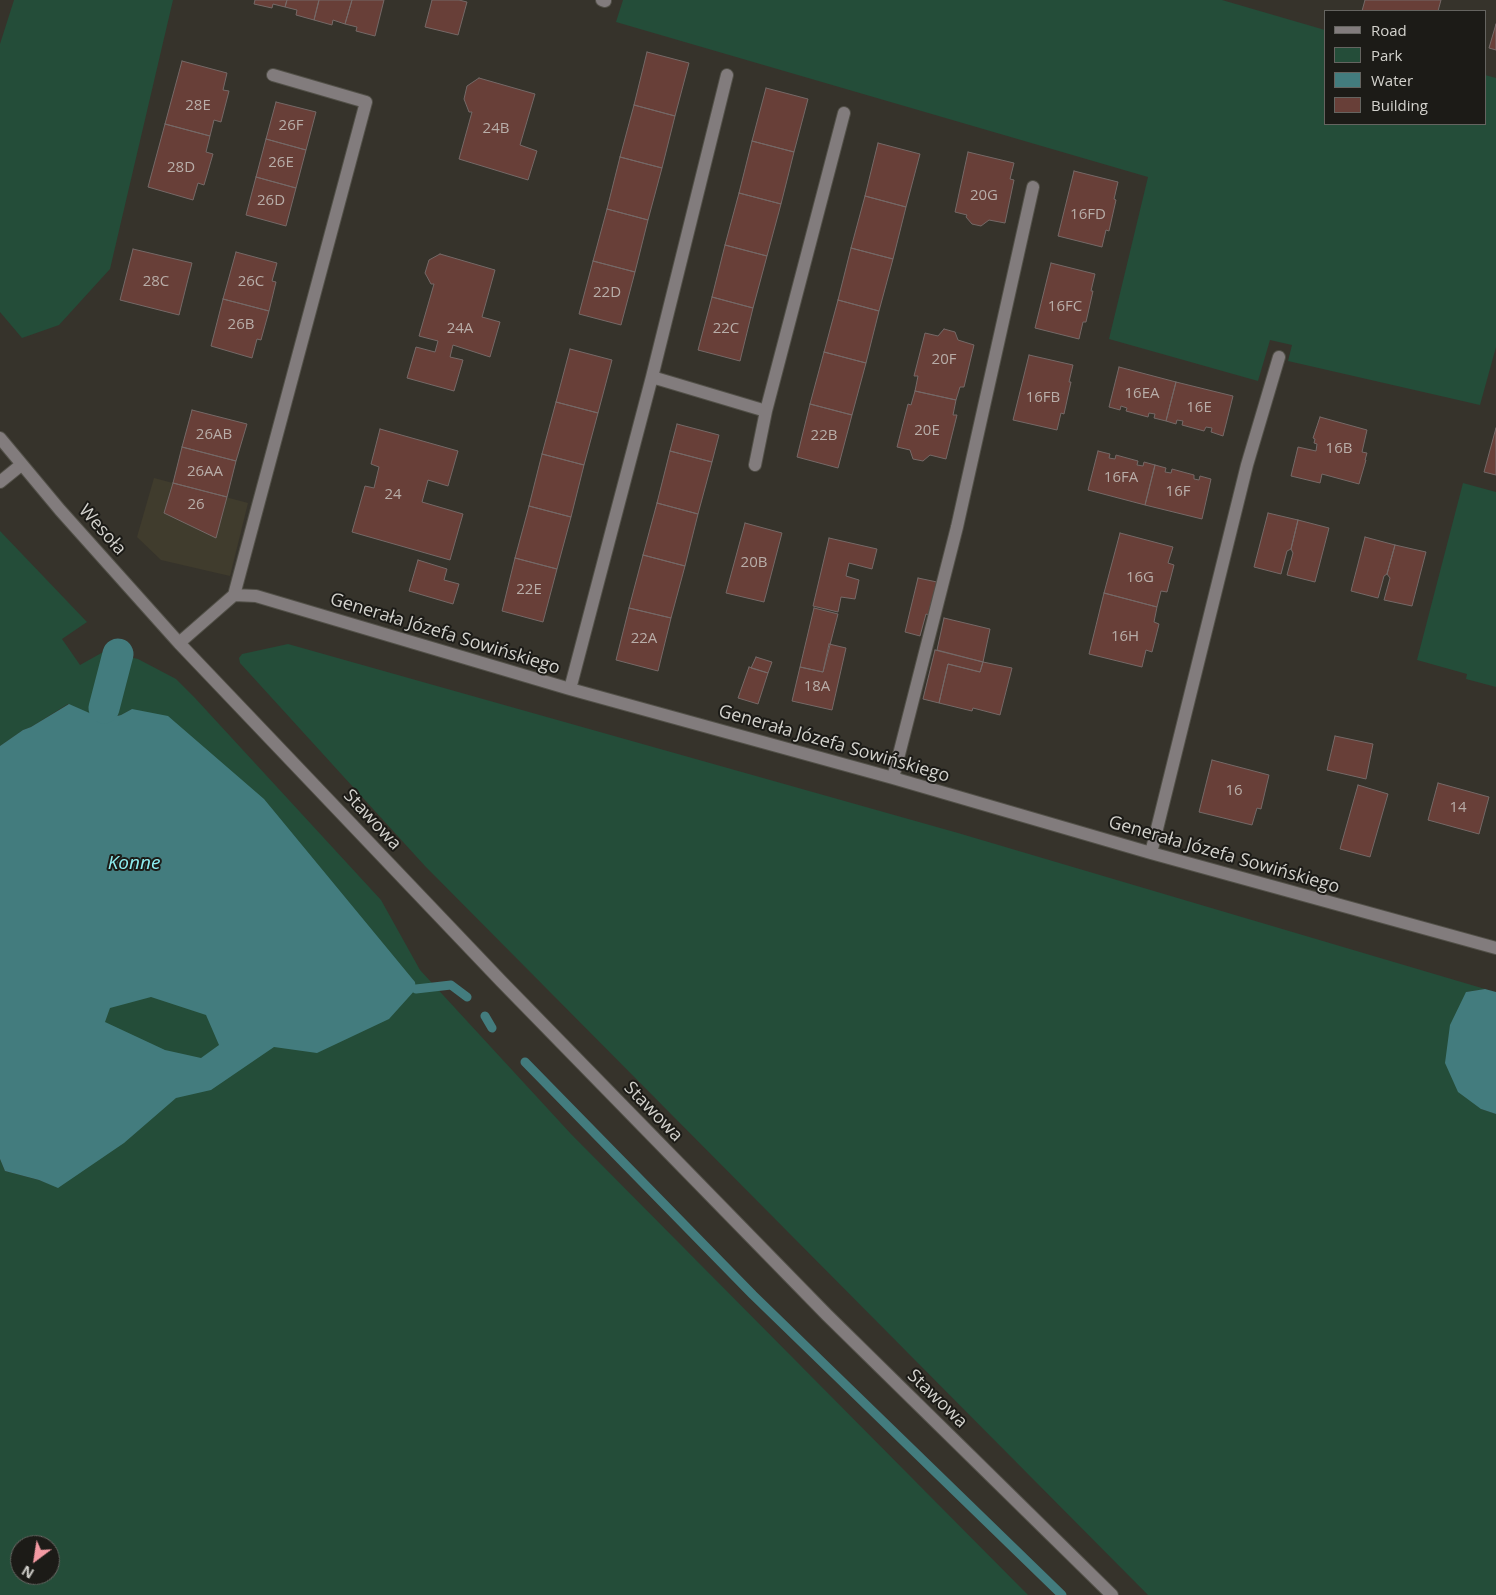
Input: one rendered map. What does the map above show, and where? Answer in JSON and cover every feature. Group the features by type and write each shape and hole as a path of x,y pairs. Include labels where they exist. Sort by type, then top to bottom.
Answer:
{"street":[{"path":"179,643 234,595 366,102 272,75"},
{"path":"570,689 652,377 727,75"},
{"path":"755,465 766,411 844,113"},
{"path":"893,778 957,527 1033,187"},
{"path":"1151,853 1247,466 1279,357"},
{"path":"652,377 766,411"},
{"name":"Wesoła","path":"0,438 21,465 179,643"},
{"path":"0,482 21,465"},
{"name":"Generała Józefa Sowińskiego","path":"234,595 256,596 570,689 1496,948"},
{"name":"Stawowa","path":"179,643 501,982 806,1294 1112,1595"}],"shaded area":[{"path":"154,478 248,503 230,576 161,560 137,537"}],"green space":[{"path":"14,0 173,0 110,269 59,325 22,338 0,312 0,44"},
{"path":"623,0 1222,0 1324,30 1324,125 1486,125 1486,75 1496,78 1496,347 1480,405 1288,361 1292,345 1270,340 1258,381 1109,339 1148,177 616,22"},
{"path":"1463,483 1496,492 1496,687 1466,679 1467,674 1417,660"},
{"path":"0,531 87,622 62,639 80,665 105,651 138,659 176,679 381,900 420,970 571,1134 1028,1595 0,1595 0,1159 5,1171 58,1187 88,1035 132,709 121,715 108,718 109,709 98,707 94,716 68,704 23,730 0,746"},
{"path":"288,644 958,833 1485,989 1466,992 1481,1109 1496,1114 1496,1595 1148,1595 425,866 240,663 239,658 242,654"}],"water":[{"name":"Konne","path":"69,704 94,715 98,707 110,709 109,718 121,715 132,709 168,716 264,799 415,982 416,989 389,1019 317,1053 274,1047 211,1090 176,1098 124,1143 58,1188 39,1180 5,1171 0,1159 0,746 23,730","holes":["151,997 206,1015 219,1045 201,1058 165,1050 105,1022 110,1008"]},
{"path":"1485,989 1496,992 1496,1114 1481,1109 1458,1092 1445,1063 1450,1025 1466,992"}],"building":[{"path":"255,0 287,0 285,7 273,4 272,8 254,4"},
{"path":"287,0 319,0 314,20 296,15 297,10 285,7"},
{"path":"319,0 352,0 345,24 333,20 332,25 314,20"},
{"path":"352,0 384,0 375,36 356,31 357,27 345,24"},
{"path":"432,0 459,0 467,2 458,35 425,27"},
{"path":"1365,0 1441,0 1438,10 1362,10"},
{"path":"1496,24 1496,50 1489,48"},
{"path":"647,52 689,63 675,116 634,105"},
{"path":"182,61 227,73 223,90 229,91 221,122 214,120 210,136 165,124"},
{"path":"479,78 535,94 520,145 537,151 528,180 459,159 472,112 469,112 464,99 467,86"},
{"path":"766,88 808,99 794,152 752,141"},
{"path":"276,102 316,112 306,150 266,139"},
{"path":"634,105 675,116 662,168 620,157"},
{"path":"165,124 210,136 206,152 213,154 204,185 198,183 193,200 148,187"},
{"path":"266,139 306,150 296,188 256,177"},
{"path":"752,141 794,152 781,204 739,193"},
{"path":"878,143 920,154 906,207 865,196"},
{"path":"968,152 1014,163 1010,179 1014,180 1005,223 989,220 981,226 972,224 966,217 967,215 955,212"},
{"path":"620,157 662,168 648,220 607,209"},
{"path":"1074,171 1118,182 1109,231 1106,230 1102,247 1058,236"},
{"path":"256,177 296,188 286,226 246,215"},
{"path":"739,193 781,204 767,256 725,245"},
{"path":"865,196 906,207 893,259 851,248"},
{"path":"607,209 648,220 635,272 593,261"},
{"path":"725,245 767,256 753,308 712,297"},
{"path":"851,248 893,259 879,311 838,300"},
{"path":"133,249 192,263 179,315 120,300"},
{"path":"236,252 277,263 272,281 276,282 269,311 223,299"},
{"path":"440,254 495,270 482,317 500,322 490,357 453,345 450,357 463,360 454,391 407,378 416,347 435,352 438,341 419,336 434,284 431,284 425,273 429,260"},
{"path":"593,261 635,272 621,325 579,314"},
{"path":"1051,263 1095,274 1086,322 1083,322 1079,339 1035,328"},
{"path":"712,297 753,308 740,361 698,350"},
{"path":"223,299 269,311 261,340 257,339 252,358 211,346"},
{"path":"838,300 879,311 866,363 824,352"},
{"path":"944,329 955,332 958,340 974,345 964,387 960,387 956,400 915,391 918,376 914,376 925,333 938,336"},
{"path":"570,349 612,360 598,413 556,402"},
{"path":"824,352 866,363 852,415 810,404"},
{"path":"1029,355 1073,365 1064,414 1061,413 1057,430 1013,420"},
{"path":"1119,367 1176,382 1166,421 1154,418 1155,414 1149,413 1148,417 1126,411 1127,408 1121,406 1120,410 1109,407"},
{"path":"1176,382 1233,396 1223,436 1211,432 1212,428 1206,427 1204,431 1182,425 1183,421 1177,420 1176,424 1166,421"},
{"path":"915,391 956,400 953,415 957,415 946,459 930,455 923,461 913,459 910,450 897,447 908,404 911,405"},
{"path":"556,402 598,413 584,465 542,454"},
{"path":"810,404 852,415 838,468 797,457"},
{"path":"192,410 247,424 236,461 182,447"},
{"path":"1320,417 1367,430 1362,452 1367,453 1366,460 1359,484 1322,474 1320,483 1291,476 1298,447 1316,451 1317,444 1314,443 1315,439 1313,438"},
{"path":"677,424 719,435 712,462 670,451"},
{"path":"1496,428 1496,475 1484,472"},
{"path":"380,429 458,451 448,486 428,480 422,502 463,514 450,560 352,532 365,486 374,488 379,467 371,464"},
{"path":"182,447 236,461 227,497 173,483"},
{"path":"670,451 712,462 698,514 657,503"},
{"path":"1098,451 1110,454 1109,458 1115,459 1116,455 1138,461 1137,465 1143,466 1144,462 1155,465 1145,505 1088,490"},
{"path":"542,454 584,465 571,517 529,506"},
{"path":"1155,465 1166,468 1165,472 1171,473 1172,469 1194,475 1194,479 1199,480 1200,476 1211,479 1202,519 1145,505"},
{"path":"173,483 227,497 216,538 164,513"},
{"path":"657,503 698,514 685,566 643,555"},
{"path":"529,506 571,517 557,569 515,558"},
{"path":"1268,513 1298,520 1291,549 1287,551 1281,574 1254,567"},
{"path":"1298,520 1329,528 1315,582 1287,575 1293,553 1291,549"},
{"path":"745,523 782,533 764,602 726,593"},
{"path":"1120,533 1173,547 1168,563 1174,565 1167,592 1161,591 1157,607 1104,593"},
{"path":"1365,537 1395,545 1378,598 1351,591"},
{"path":"829,538 877,549 872,569 849,563 846,576 859,580 855,599 841,597 838,612 813,606"},
{"path":"1395,545 1426,552 1412,606 1384,600 1390,578 1387,574"},
{"path":"643,555 685,566 671,618 629,608"},
{"path":"515,558 557,569 543,622 502,611"},
{"path":"418,560 447,569 444,580 459,584 453,604 409,591"},
{"path":"918,578 937,582 929,615 926,614 920,636 905,632"},
{"path":"1104,593 1157,607 1154,622 1159,624 1152,652 1146,650 1142,667 1089,654"},
{"path":"629,608 671,618 658,671 616,660"},
{"path":"814,608 838,614 823,672 800,667"},
{"path":"944,618 990,629 983,662 937,650"},
{"path":"829,644 846,648 832,710 792,701 800,667 823,672"},
{"path":"935,650 983,662 980,672 948,664 939,703 923,699"},
{"path":"756,657 772,662 768,673 751,668"},
{"path":"983,662 1012,668 1000,715 973,708 972,711 939,703 948,664 980,672"},
{"path":"749,667 768,673 758,704 738,698"},
{"path":"1335,736 1373,744 1366,779 1327,770"},
{"path":"1212,760 1269,775 1261,809 1257,808 1252,825 1199,812"},
{"path":"1438,783 1489,797 1479,834 1428,820"},
{"path":"1358,785 1388,794 1370,857 1340,849"}],"waterway":[{"path":"104,708 118,654"},
{"path":"416,989 451,985 467,997"},
{"path":"485,1016 492,1028"},
{"path":"525,1062 753,1295 1062,1595"}]}
